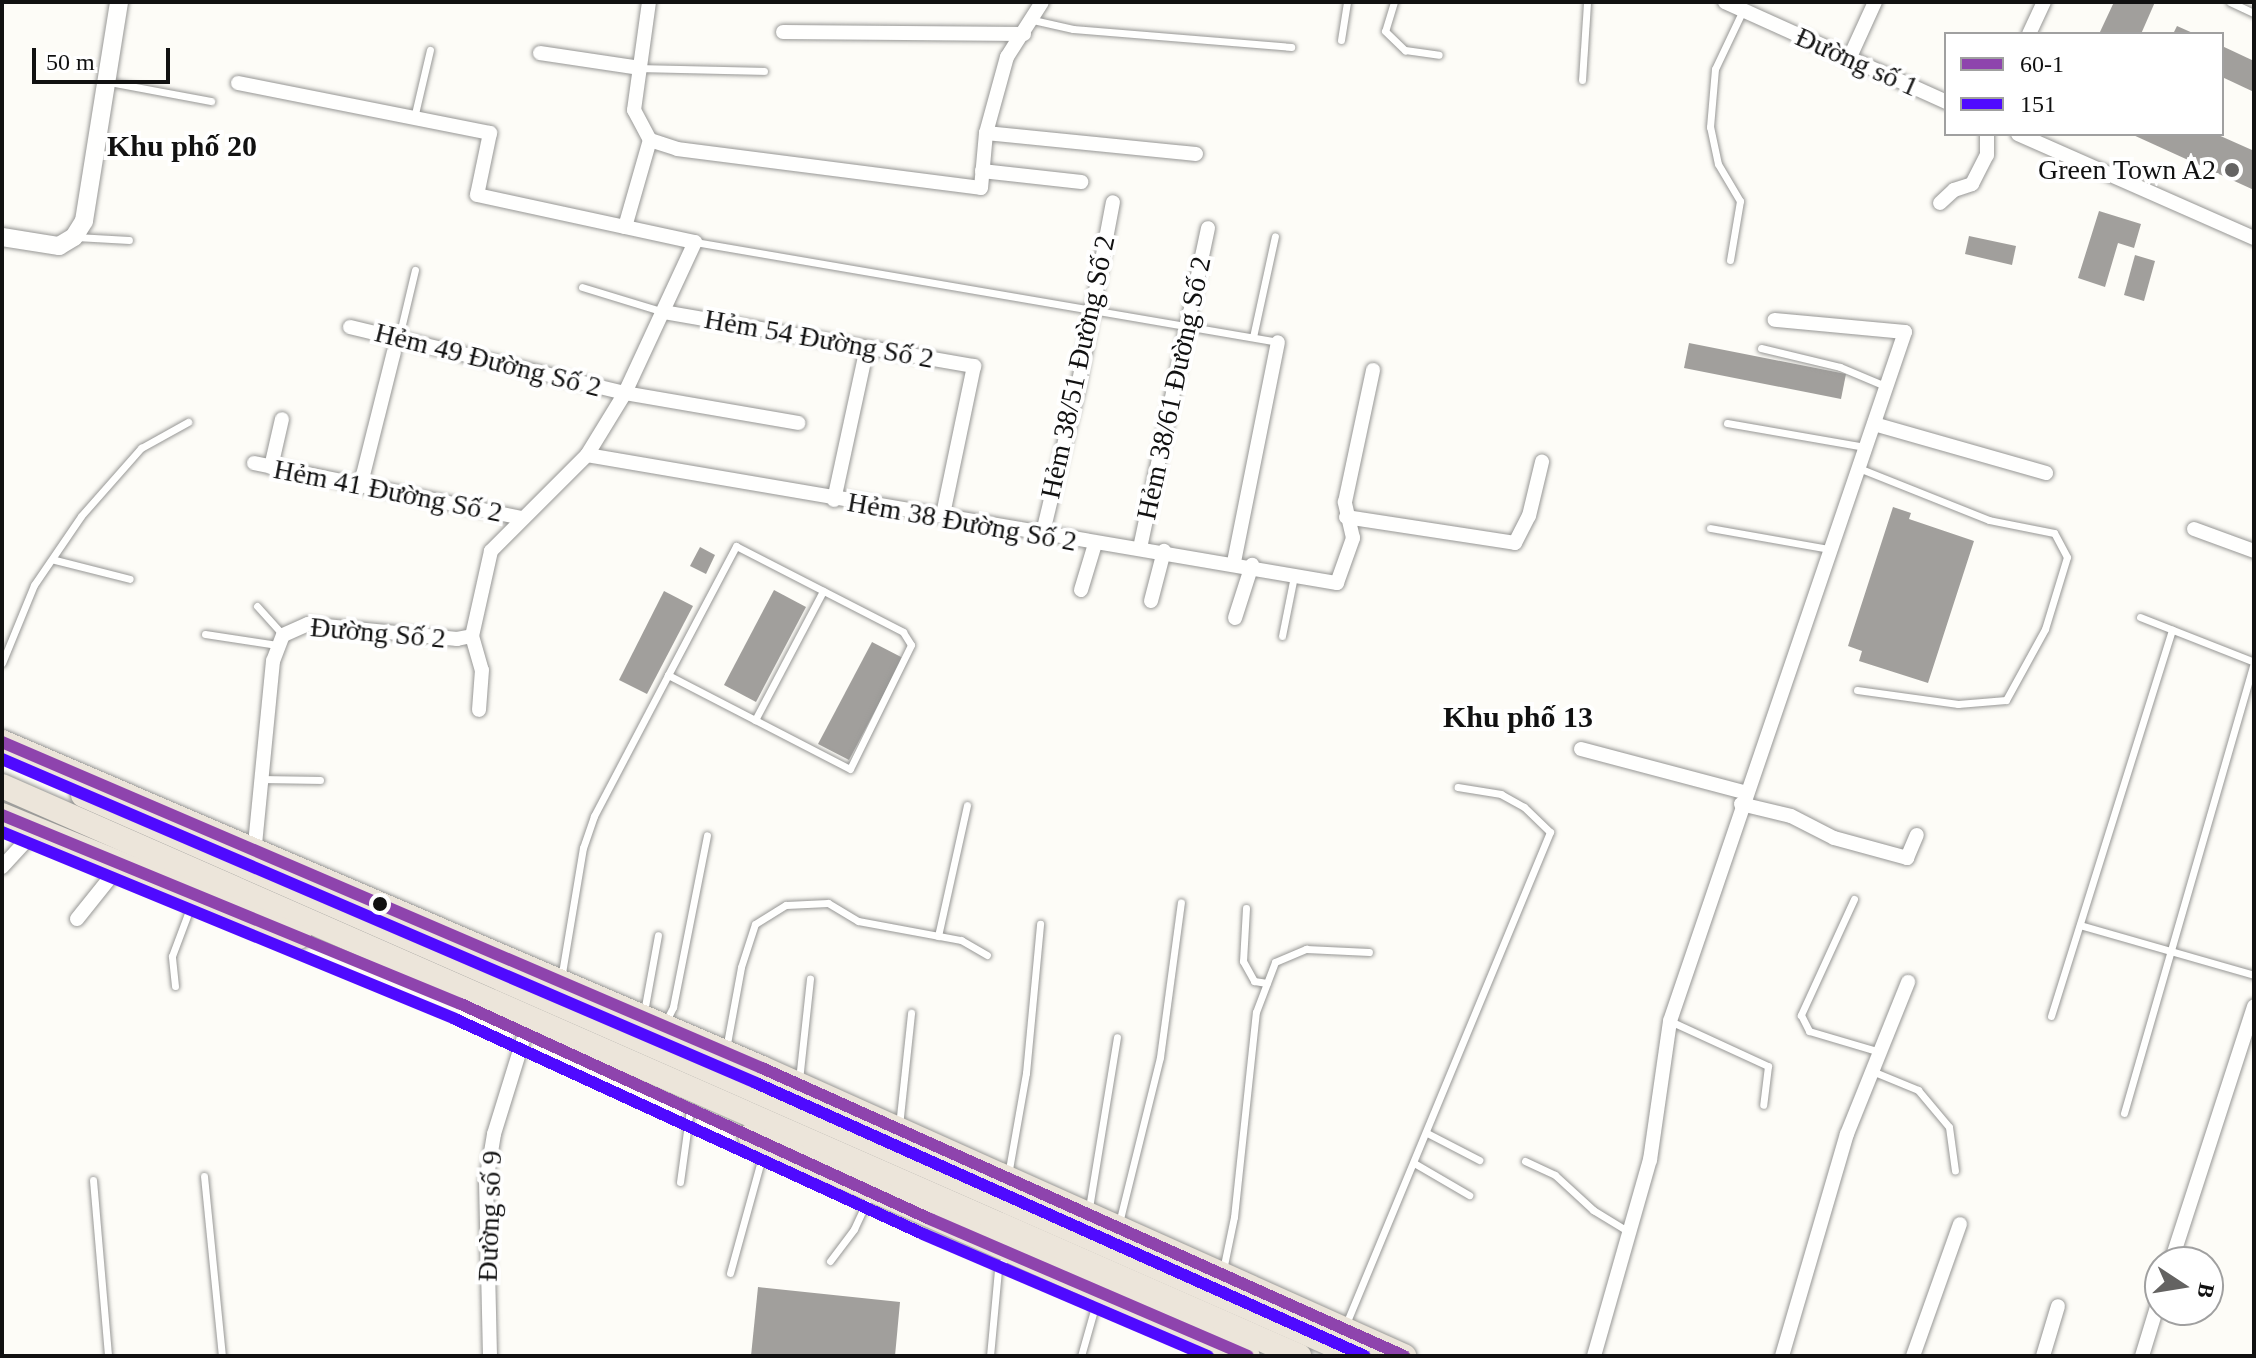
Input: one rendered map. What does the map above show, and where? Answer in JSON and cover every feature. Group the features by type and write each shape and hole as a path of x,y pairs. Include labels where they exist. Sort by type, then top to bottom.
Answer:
{"highway":[{"path":"2,742 253,860 1218,1284 1358,1356"},
{"path":"2,759 561,981 654,1021 1088,1214 1115,1238"},
{"path":"2,786 875,1183 1008,1254 1248,1356"},
{"path":"2,815 525,1034 766,1143 875,1183 1299,1356"},
{"path":"1218,1284 1344,1330 1404,1356"}],"street":[{"path":"2,237 59,246 74,237 84,221 109,82 119,2"},
{"path":"649,2 634,110 650,140 677,149 981,188 986,133 1007,57 1042,2"},
{"name":"Đường số 1","path":"1725,2 1944,101"},
{"path":"1849,59 1875,2"},
{"path":"2030,32 2044,2"},
{"path":"783,32 1024,34"},
{"path":"540,53 640,68"},
{"path":"238,83 490,133 477,195 695,242"},
{"path":"986,133 1196,154"},
{"path":"1940,203 1954,190 1972,184 1987,155 1987,136"},
{"path":"2023,136 2254,238"},
{"path":"625,227 650,140"},
{"path":"982,171 1081,182"},
{"name":"Hẻm 38/51 Đường Số 2","path":"1043,532 1113,202"},
{"name":"Hẻm 38/61 Đường Số 2","path":"1140,548 1208,228"},
{"name":"Đường Số 2","path":"253,860 280,640 308,624 457,639 472,636 488,558 522,518 587,455 625,393 695,242"},
{"name":"Hẻm 54 Đường Số 2","path":"664,312 974,366 943,514"},
{"path":"1594,1356 1650,1160 1670,1021 1742,798 1905,332 1775,320"},
{"name":"Hẻm 49 Đường Số 2","path":"350,327 396,344 625,393 798,423"},
{"path":"1234,562 1278,342"},
{"path":"360,487 396,344"},
{"path":"834,500 867,348"},
{"path":"1373,370 1346,517 1515,543 1529,516 1542,462"},
{"path":"271,467 282,419"},
{"path":"1874,424 2046,473"},
{"name":"Hẻm 38 Đường Số 2","path":"587,455 834,500 943,514 1095,544 1252,565 1337,583 1353,538 1346,517"},
{"name":"Hẻm 41 Đường Số 2","path":"254,463 522,518"},
{"path":"2194,529 2254,551"},
{"path":"1081,590 1095,544"},
{"path":"1151,601 1164,551"},
{"path":"1235,618 1252,565"},
{"path":"472,636 482,670 479,710"},
{"path":"1581,749 1742,798 1791,816 1834,838 1907,858 1917,835"},
{"path":"2,867 36,830"},
{"path":"77,919 121,864"},
{"path":"1782,1356 1870,1071 1908,982"},
{"path":"2176,1246 2254,1006"},
{"name":"Đường số 9","path":"490,1356 486,1182 494,1134 525,1034"},
{"path":"1913,1356 1960,1224"},
{"path":"2043,1356 2058,1306"},
{"path":"2142,1356 2151,1326"}],"lane":[{"path":"1341,40 1347,2"},
{"path":"1394,2 1385,31 1405,50 1439,55"},
{"path":"1582,80 1587,2"},
{"path":"2230,2 2254,13"},
{"path":"1730,260 1740,201 1718,164 1710,127 1715,69 1743,10"},
{"path":"1033,20 1101,32 1291,47"},
{"path":"414,118 430,50"},
{"path":"640,68 764,71"},
{"path":"109,82 211,101"},
{"path":"1253,337 1275,236"},
{"path":"74,237 129,240"},
{"path":"695,242 1278,342"},
{"path":"396,344 415,270"},
{"path":"582,287 664,312"},
{"path":"1761,348 1840,367 1887,387"},
{"path":"2,663 34,585 55,560 81,516 141,448 188,422"},
{"path":"1727,423 1865,447"},
{"path":"1857,468 1989,520 2054,533 2067,557 2045,629 2006,700 1958,704 1857,690"},
{"path":"1710,528 1829,549"},
{"path":"561,981 588,831 668,675 736,546 907,636 911,651 850,769 668,675"},
{"path":"55,560 130,579"},
{"path":"1282,636 1294,574"},
{"path":"755,720 823,591"},
{"path":"257,606 280,640"},
{"path":"2124,1113 2254,663 2140,617"},
{"path":"2051,1016 2172,630"},
{"path":"205,634 280,640"},
{"path":"263,779 320,780"},
{"path":"1344,1330 1550,832 1524,807 1501,794 1458,787"},
{"path":"938,936 967,805"},
{"path":"654,1021 673,1007 707,835"},
{"path":"175,986 172,956 195,894"},
{"path":"1854,899 1801,1015 1809,1031 1877,1051"},
{"path":"1115,1238 1160,1057 1181,902"},
{"path":"725,1052 741,967 755,924 786,905 828,903 858,921 961,940 987,955"},
{"path":"1246,908 1243,961 1254,981 1267,983"},
{"path":"1008,1178 1026,1073 1040,924"},
{"path":"2080,925 2254,975"},
{"path":"654,1021 658,935"},
{"path":"1218,1284 1234,1217 1256,1012 1275,962 1306,949 1369,952"},
{"path":"798,1084 810,979"},
{"path":"898,1129 911,1013"},
{"path":"1670,1021 1768,1066 1763,1105"},
{"path":"1088,1214 1117,1037"},
{"path":"1870,1071 1918,1090 1949,1127 1955,1171"},
{"path":"680,1182 690,1109"},
{"path":"1427,1133 1479,1160"},
{"path":"730,1273 766,1143"},
{"path":"1525,1161 1555,1175 1593,1210 1629,1232"},
{"path":"1414,1163 1469,1195"},
{"path":"204,1176 222,1356"},
{"path":"93,1180 108,1356"},
{"path":"830,1261 854,1229 875,1183"},
{"path":"990,1356 998,1269 1008,1254"},
{"path":"1081,1356 1098,1294"}],"building":[{"path":"2114,2 2155,2 2142,32 2100,32"},
{"path":"2177,26 2190,32 2174,32"},
{"path":"2224,47 2254,61 2254,92 2224,78"},
{"name":"Green Town A2","path":"2135,136 2220,136 2252,150 2254,144 2254,190"},
{"path":"2099,211 2141,224 2134,248 2118,243 2105,287 2078,278"},
{"path":"1969,236 2016,246 2012,265 1965,254"},
{"path":"2135,255 2155,261 2144,301 2124,295"},
{"path":"1689,343 1846,374 1841,399 1684,368"},
{"path":"1893,507 1911,513 1909,519 1974,541 1928,683 1859,661 1862,651 1848,646"},
{"path":"700,547 715,555 706,574 690,566"},
{"path":"774,590 806,607 756,702 724,685"},
{"path":"664,591 693,606 647,694 619,680"},
{"path":"872,642 903,658 849,760 818,744"},
{"path":"758,1287 900,1302 895,1356 751,1356"}],"transit line":[{"name":"60-1","path":"2,742 762,1068 1404,1356"},
{"name":"151","path":"2,759 756,1083 1365,1356"},
{"name":"60-1","path":"2,815 461,1004 930,1219 1248,1356"},
{"name":"151","path":"2,832 455,1019 923,1234 1208,1356"}],"place":[{"name":"Green Town A2","path":"2232,170"}],"district":[{"name":"Khu phố 20","path":"182,146"},
{"name":"Khu phố 13","path":"1518,717"}]}
